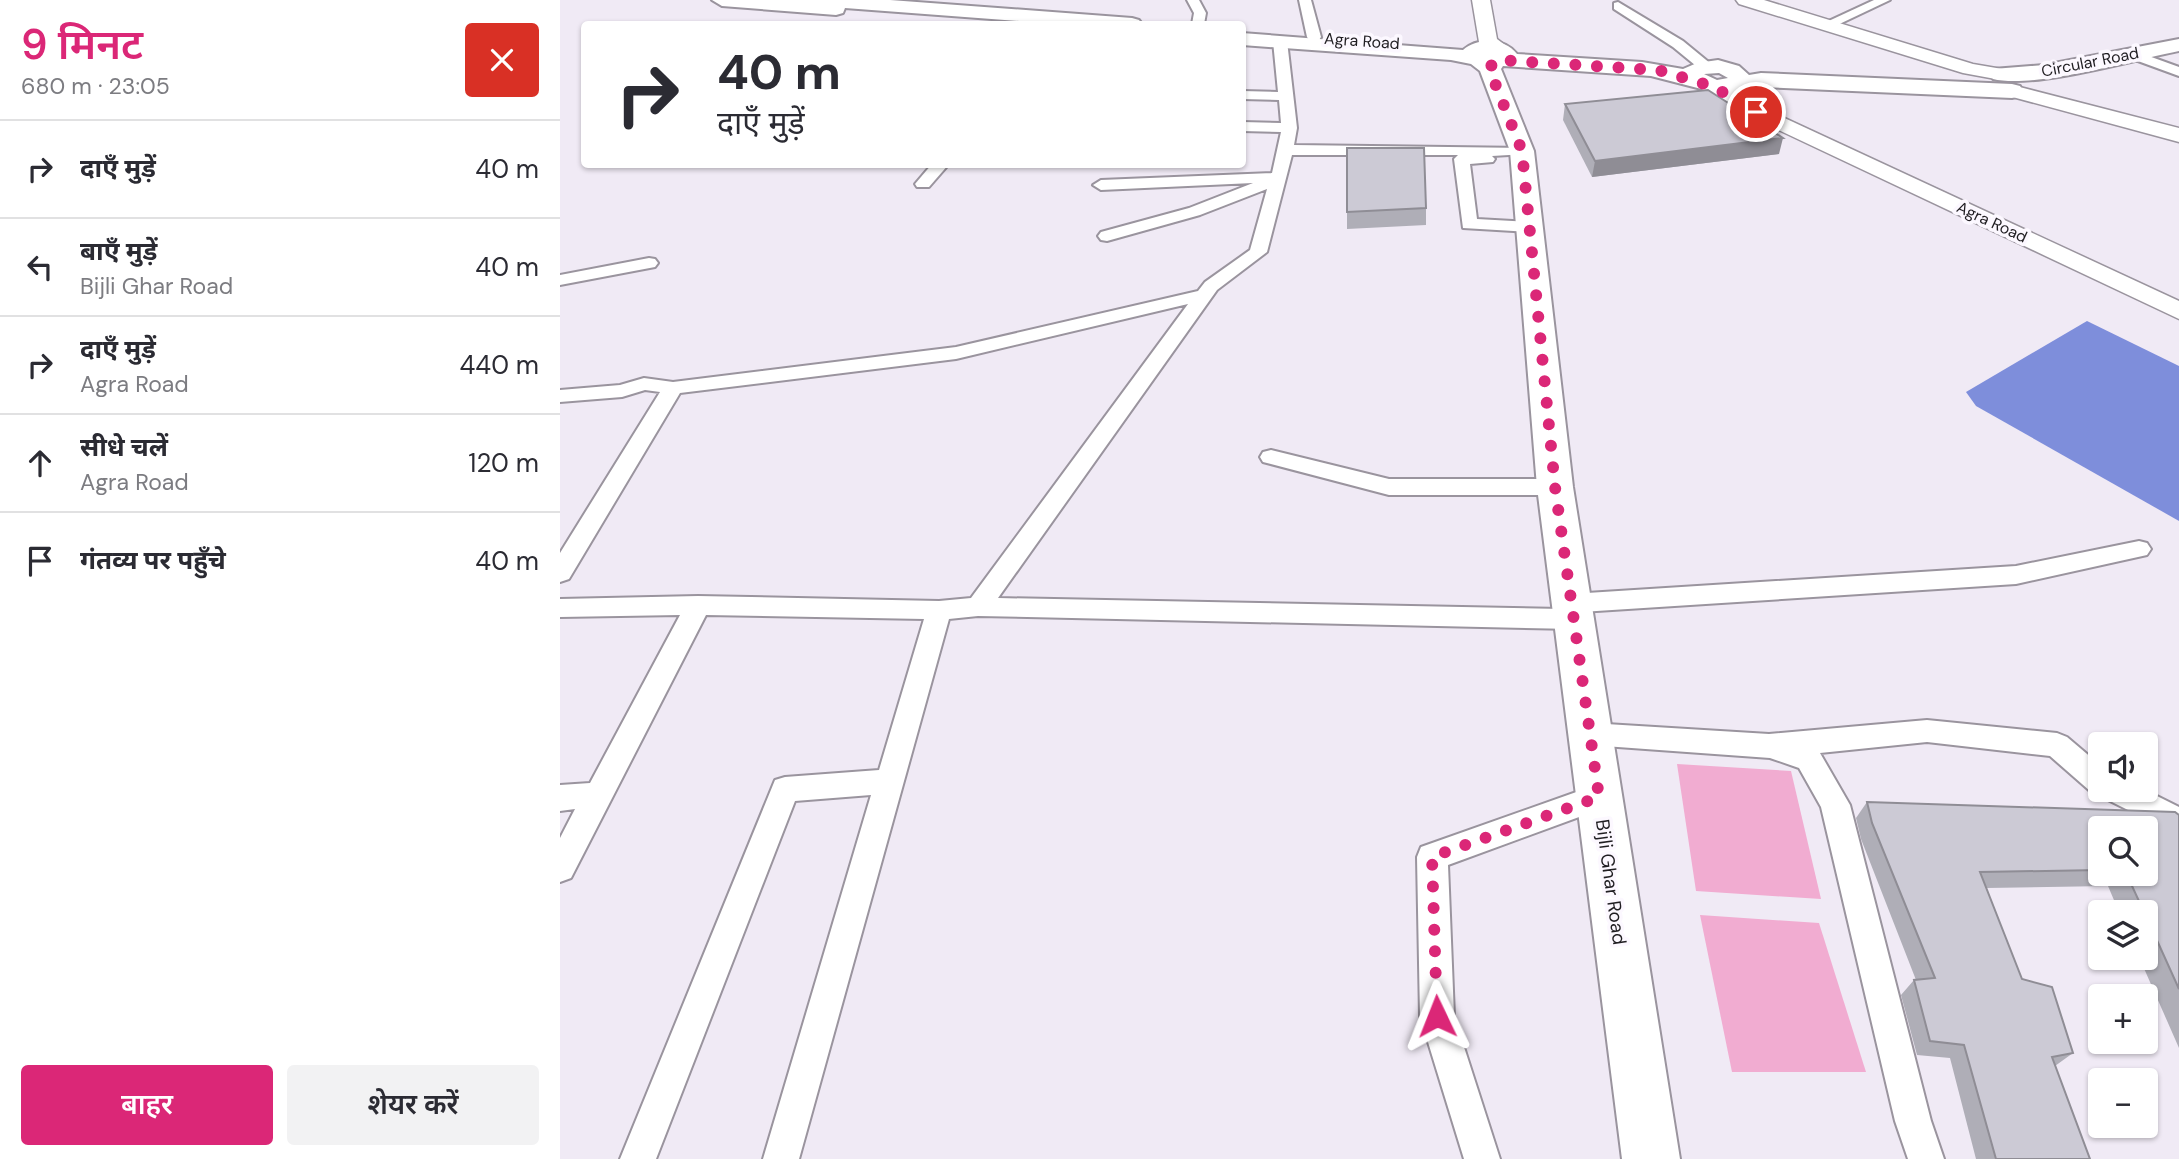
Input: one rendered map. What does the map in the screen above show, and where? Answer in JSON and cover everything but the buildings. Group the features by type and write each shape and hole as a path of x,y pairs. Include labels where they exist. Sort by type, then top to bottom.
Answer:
{"main road":[{"path":"722,0 1000,21"},
{"path":"812,0 1082,21"},
{"path":"1481,0 1491,54"},
{"path":"1745,0 2176,134"},
{"name":"Agra Road","path":"1246,32 1713,77 1804,133"},
{"name":"Agra Road","path":"1246,39 1451,54 1491,54"},
{"name":"Circular Road","path":"2009,81 2140,57 2179,45"},
{"name":"Circular Road","path":"2009,81 2044,72 2179,53"},
{"name":"Bijli Ghar Road","path":"1491,54 1522,155 1555,487 1651,1159"},
{"path":"1713,77 1761,80 2009,81"},
{"name":"Agra Road","path":"1713,77 1723,91 1756,112 2179,310"}],"street":[{"path":"1193,0 1200,13 1199,21"},
{"path":"1305,0 1314,37"},
{"path":"1826,24 1884,0"},
{"path":"1618,6 1678,44 1713,77"},
{"path":"978,607 1211,286 1258,253 1286,150 1289,128 1280,41"},
{"path":"2140,57 2179,72"},
{"path":"1246,95 1286,96"},
{"path":"1246,126 1289,128"},
{"path":"1286,150 1522,155"},
{"path":"1522,155 1462,159 1469,224 1529,227"},
{"path":"923,184 937,168"},
{"path":"1101,184 1279,177"},
{"path":"1107,236 1183,217 1226,202 1279,177"},
{"path":"560,280 649,263"},
{"path":"560,396 622,391 644,384 673,388 956,353 1204,295"},
{"path":"560,573 673,388"},
{"path":"1271,457 1389,487 1555,487"},
{"path":"560,608 698,605 939,610 978,607 1573,611 2016,575 2140,549"},
{"path":"560,868 698,605"},
{"path":"781,1159 939,610"},
{"path":"1590,734 1769,746 1927,731 2057,746 2088,772"},
{"path":"1769,746 1809,759 1835,805 1913,1121 1926,1159"},
{"path":"638,1159 785,789 890,781"},
{"path":"560,798 599,795"},
{"path":"1482,1159 1437,1016 1432,857 1599,797"},
{"path":"2140,802 2170,817 2179,827"}],"shaded area":[{"path":"1677,764 1791,771 1821,899 1696,891"},
{"path":"1700,915 1819,923 1866,1072 1732,1072"}],"water":[{"path":"2087,321 2179,366 2179,521 1976,406 1966,392"}],"route":[{"path":"1437,1016 1432,857 1599,797 1555,487 1522,151 1489,68 1497,60 1522,60 1658,70 1714,87 1756,112"}]}
